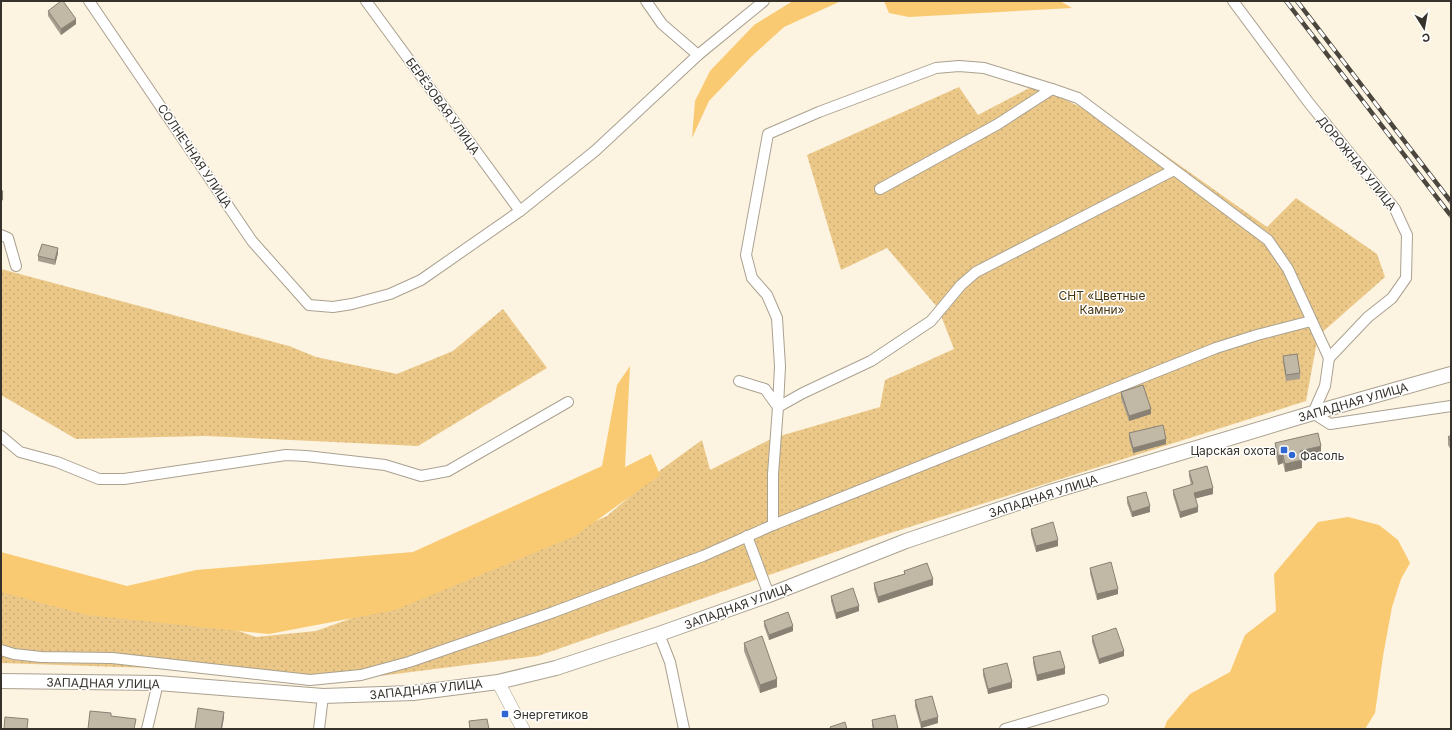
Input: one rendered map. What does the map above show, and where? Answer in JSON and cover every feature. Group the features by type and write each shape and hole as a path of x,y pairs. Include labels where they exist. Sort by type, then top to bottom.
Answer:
{"main road":[{"name":"ЗАПАДНАЯ УЛИЦА","path":"1,681 158,683 323,696 413,693 498,682 556,668 659,634 769,595 906,541 1047,493 1312,412 1451,374"}],"street":[{"name":"СОЛНЕЧНАЯ УЛИЦА","path":"89,1 252,241 310,305 333,307 390,294 421,280 520,211"},
{"name":"БЕРЁЗОВАЯ УЛИЦА","path":"366,1 520,211"},
{"path":"646,1 662,24 698,55"},
{"path":"520,211 595,151 698,55 764,1"},
{"name":"ДОРОЖНАЯ УЛИЦА","path":"1233,1 1309,103 1395,209 1407,235 1406,278 1392,298 1368,317 1329,358"},
{"path":"773,525 773,474 780,366 776,318 767,295 752,278 746,255 768,134 819,112 936,68 959,66 984,68 1078,98 1268,240 1288,269 1329,358 1325,386 1312,412 1330,424 1451,406"},
{"path":"880,188 998,124 1052,89"},
{"path":"778,407 803,393 871,361 931,321 961,285 976,272 1174,170"},
{"path":"1,235 8,238 16,266"},
{"path":"1,650 14,654 41,657 112,658 310,680 361,676 409,662 551,613 702,556 773,525 1216,348 1258,334 1311,321"},
{"path":"739,380 765,389 778,407"},
{"path":"1,436 20,452 57,462 99,479 124,479 286,455 385,465 421,476 448,471 568,402"},
{"path":"747,536 769,595"},
{"path":"659,634 670,662 684,729"},
{"path":"498,682 523,729"},
{"path":"147,729 158,683"},
{"path":"319,729 323,696"},
{"path":"1005,729 1103,700"}],"green space":[{"name":"СНТ «Цветные Камни»","path":"1035,85 1134,133 1267,227 1296,198 1377,254 1385,277 1318,336 1306,401 878,537 538,656 332,682 181,669 1,663 1,579 224,626 256,637 316,631 472,575 607,516 662,469 702,440 710,470 773,438 880,407 885,380 954,349 938,308 887,248 841,270 807,155 959,87 978,115"},
{"path":"1,269 289,346 316,357 397,374 453,351 503,309 547,368 418,446 206,436 76,439 1,395"}],"shaded area":[{"path":"793,1 841,1 784,27 751,57 709,101 692,138 695,101 710,71 754,25"},
{"path":"884,1 1060,1 1072,8 909,17 889,13"},
{"path":"630,366 625,467 651,454 660,475 575,536 395,610 269,634 87,615 1,592 1,552 127,586 196,570 413,552 602,466 617,385"},
{"path":"1348,517 1379,525 1398,540 1410,563 1401,579 1392,607 1375,713 1365,729 1164,729 1167,721 1190,694 1230,672 1245,635 1276,611 1274,574 1318,522"}],"building":[{"path":"63,1 76,19 61,29 48,11"},
{"path":"42,244 58,248 55,260 38,256"},
{"path":"1297,354 1300,373 1286,375 1283,356"},
{"path":"1143,385 1151,409 1129,416 1121,392"},
{"path":"1163,425 1166,439 1133,448 1129,433"},
{"path":"1318,433 1321,446 1300,451 1302,460 1285,464 1283,455 1278,456 1275,443"},
{"path":"1207,466 1213,488 1194,493 1198,507 1180,512 1173,490 1193,484 1189,471"},
{"path":"1146,492 1150,506 1132,512 1127,497"},
{"path":"1053,522 1058,540 1036,546 1031,529"},
{"path":"1111,562 1118,589 1097,594 1090,568"},
{"path":"927,563 933,579 878,597 874,583 905,574 904,571"},
{"path":"853,588 859,606 836,613 831,596"},
{"path":"788,612 793,626 769,635 764,621"},
{"path":"1116,628 1124,651 1099,659 1092,636"},
{"path":"762,636 777,679 760,685 744,643"},
{"path":"1060,651 1065,668 1037,675 1033,657"},
{"path":"1007,663 1012,682 988,689 983,669"},
{"path":"932,696 938,717 921,722 915,700"},
{"path":"198,708 224,712 221,729 195,729"},
{"path":"90,711 111,713 111,716 136,719 134,729 88,729"},
{"path":"895,715 898,729 874,729 872,720"},
{"path":"5,717 28,719 27,729 4,729"},
{"path":"487,719 489,729 470,729 469,721"},
{"path":"845,722 847,729 831,729 830,727"}],"railway":[{"path":"1286,1 1451,216"},
{"path":"1297,1 1451,202"}],"place":[{"name":"Царская охота","path":"1284,450"},
{"name":"Фасоль","path":"1292,455"},
{"name":"Энергетиков","path":"505,714"}]}
